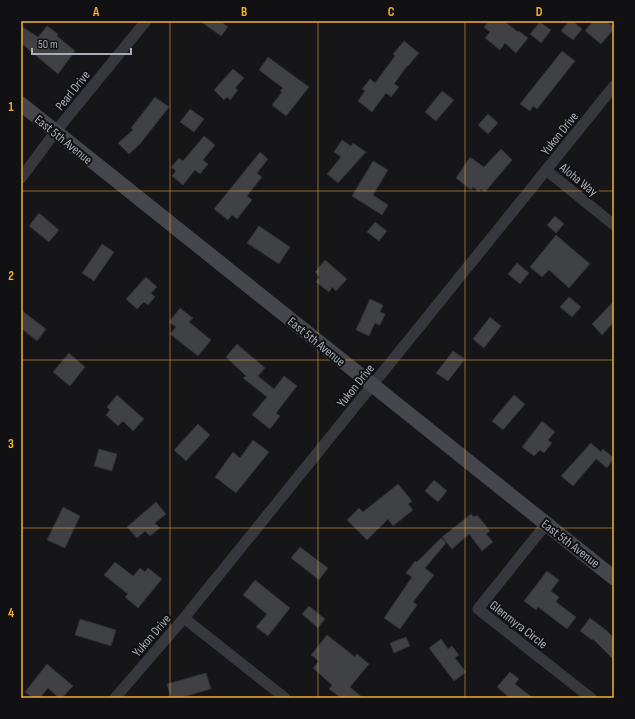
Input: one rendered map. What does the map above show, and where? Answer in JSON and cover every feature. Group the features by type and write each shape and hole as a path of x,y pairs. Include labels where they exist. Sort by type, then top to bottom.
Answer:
{"street":[{"name":"Pearl Drive","path":"21,178 56,131 146,21"},
{"name":"Yukon Drive","path":"115,698 184,618 614,86"},
{"name":"East 5th Avenue","path":"21,104 614,578"},
{"name":"Aloha Way","path":"546,170 614,224"},
{"name":"Glenmyra Circle","path":"546,524 478,609 591,698"},
{"path":"184,618 285,698"}],"building":[{"path":"200,21 220,21 228,27 221,36"},
{"path":"489,21 504,21 528,38 516,53 505,43 500,50 485,38 490,32 484,27"},
{"path":"569,21 572,21 582,29 573,40 561,31"},
{"path":"593,21 606,21 614,27 614,29 601,44 585,31"},
{"path":"540,22 551,30 541,43 530,34"},
{"path":"21,26 38,37 47,26 58,34 57,36 75,51 58,74 21,43"},
{"path":"404,41 419,53 394,84 399,87 391,97 386,93 372,112 358,101 365,91 362,89 370,79 375,83 395,56 393,54"},
{"path":"562,51 575,61 537,109 533,106 530,111 520,104"},
{"path":"268,57 309,87 286,116 272,105 282,92 280,91 283,88 259,70"},
{"path":"233,69 244,78 235,88 238,90 230,100 227,97 224,100 214,90"},
{"path":"442,91 454,100 436,121 425,112"},
{"path":"155,97 169,107 140,144 129,154 118,143 133,130 131,128"},
{"path":"190,109 204,119 194,132 180,122"},
{"path":"488,114 498,123 488,134 478,125"},
{"path":"204,136 215,145 203,160 208,164 200,174 195,170 183,185 172,176 176,171 171,167 179,158 183,161"},
{"path":"342,140 351,146 353,143 366,152 338,183 327,174 341,157 334,152"},
{"path":"501,149 512,160 485,192 481,189 479,192 473,187 471,190 456,178 470,157 484,167"},
{"path":"260,152 268,159 257,173 262,177 247,196 252,200 237,219 232,215 228,220 214,209"},
{"path":"373,161 388,170 373,195 388,205 382,215 352,196"},
{"path":"39,213 59,230 49,242 29,226"},
{"path":"555,216 564,224 556,233 547,225"},
{"path":"375,222 387,231 379,241 367,232"},
{"path":"259,226 290,247 279,264 247,243"},
{"path":"556,235 590,264 569,288 549,270 542,277 530,267"},
{"path":"102,244 114,252 94,281 82,273"},
{"path":"325,260 347,279 336,291 332,287 329,292 316,282 320,277 315,272"},
{"path":"517,263 529,273 520,284 508,274"},
{"path":"146,277 157,287 151,293 155,297 148,305 144,302 137,309 126,299"},
{"path":"569,297 581,307 572,317 560,307"},
{"path":"370,299 383,305 380,312 385,314 380,325 375,323 369,336 356,330"},
{"path":"614,301 614,322 602,335 592,324"},
{"path":"180,308 193,318 189,322 211,340 198,356 170,334 176,327 169,322"},
{"path":"21,310 46,329 37,341 21,328"},
{"path":"490,317 501,326 484,348 473,339"},
{"path":"237,344 265,368 258,376 274,389 284,376 297,386 276,413 280,416 270,429 252,415 267,397 243,378 246,376 226,357"},
{"path":"453,351 465,359 448,381 436,373"},
{"path":"69,353 85,367 70,386 53,372"},
{"path":"117,395 144,419 133,431 123,421 118,426 106,415 110,410 107,407"},
{"path":"514,395 525,404 503,430 492,421"},
{"path":"542,421 555,432 548,440 552,443 544,453 540,450 534,456 522,447"},
{"path":"198,424 210,435 186,461 174,450"},
{"path":"253,440 269,452 236,493 215,477 233,452 240,458"},
{"path":"591,443 601,452 603,449 614,458 607,468 596,459 573,486 561,476"},
{"path":"99,449 117,454 112,471 94,466"},
{"path":"434,480 447,491 438,502 425,491"},
{"path":"398,484 412,501 408,504 413,510 393,526 388,519 367,540 347,520 359,508 363,512"},
{"path":"156,502 166,514 155,523 160,528 150,536 145,531 137,538 127,527"},
{"path":"63,507 80,516 65,548 47,540"},
{"path":"471,514 474,517 477,515 490,531 486,534 493,542 482,551 469,534 452,549 442,537"},
{"path":"441,538 446,543 425,568 434,575 413,602 417,605 400,629 384,618 412,577 406,573 415,561 417,562"},
{"path":"300,547 328,568 319,580 291,558"},
{"path":"115,562 133,576 140,568 145,572 148,568 162,579 138,608 125,597 128,594 104,575"},
{"path":"547,571 559,580 551,591 559,597 556,602 576,617 567,629 538,607 536,610 524,601"},
{"path":"255,580 290,608 268,636 256,627 267,614 243,595"},
{"path":"309,606 325,619 318,628 302,614"},
{"path":"590,618 614,638 614,660 593,639 592,640 580,631"},
{"path":"80,619 116,630 111,646 75,635"},
{"path":"327,635 355,657 357,654 369,664 350,687 363,698 341,698 329,689 332,685 313,668 319,661 311,655"},
{"path":"406,637 410,646 394,653 390,643"},
{"path":"441,639 448,649 452,646 459,655 455,658 466,672 454,681 429,648"},
{"path":"47,664 73,686 62,698 59,698 48,688 40,698 33,698 25,692"},
{"path":"510,672 519,679 515,684 533,698 510,698 497,687"},
{"path":"206,673 211,689 179,698 171,698 167,684"}]}
